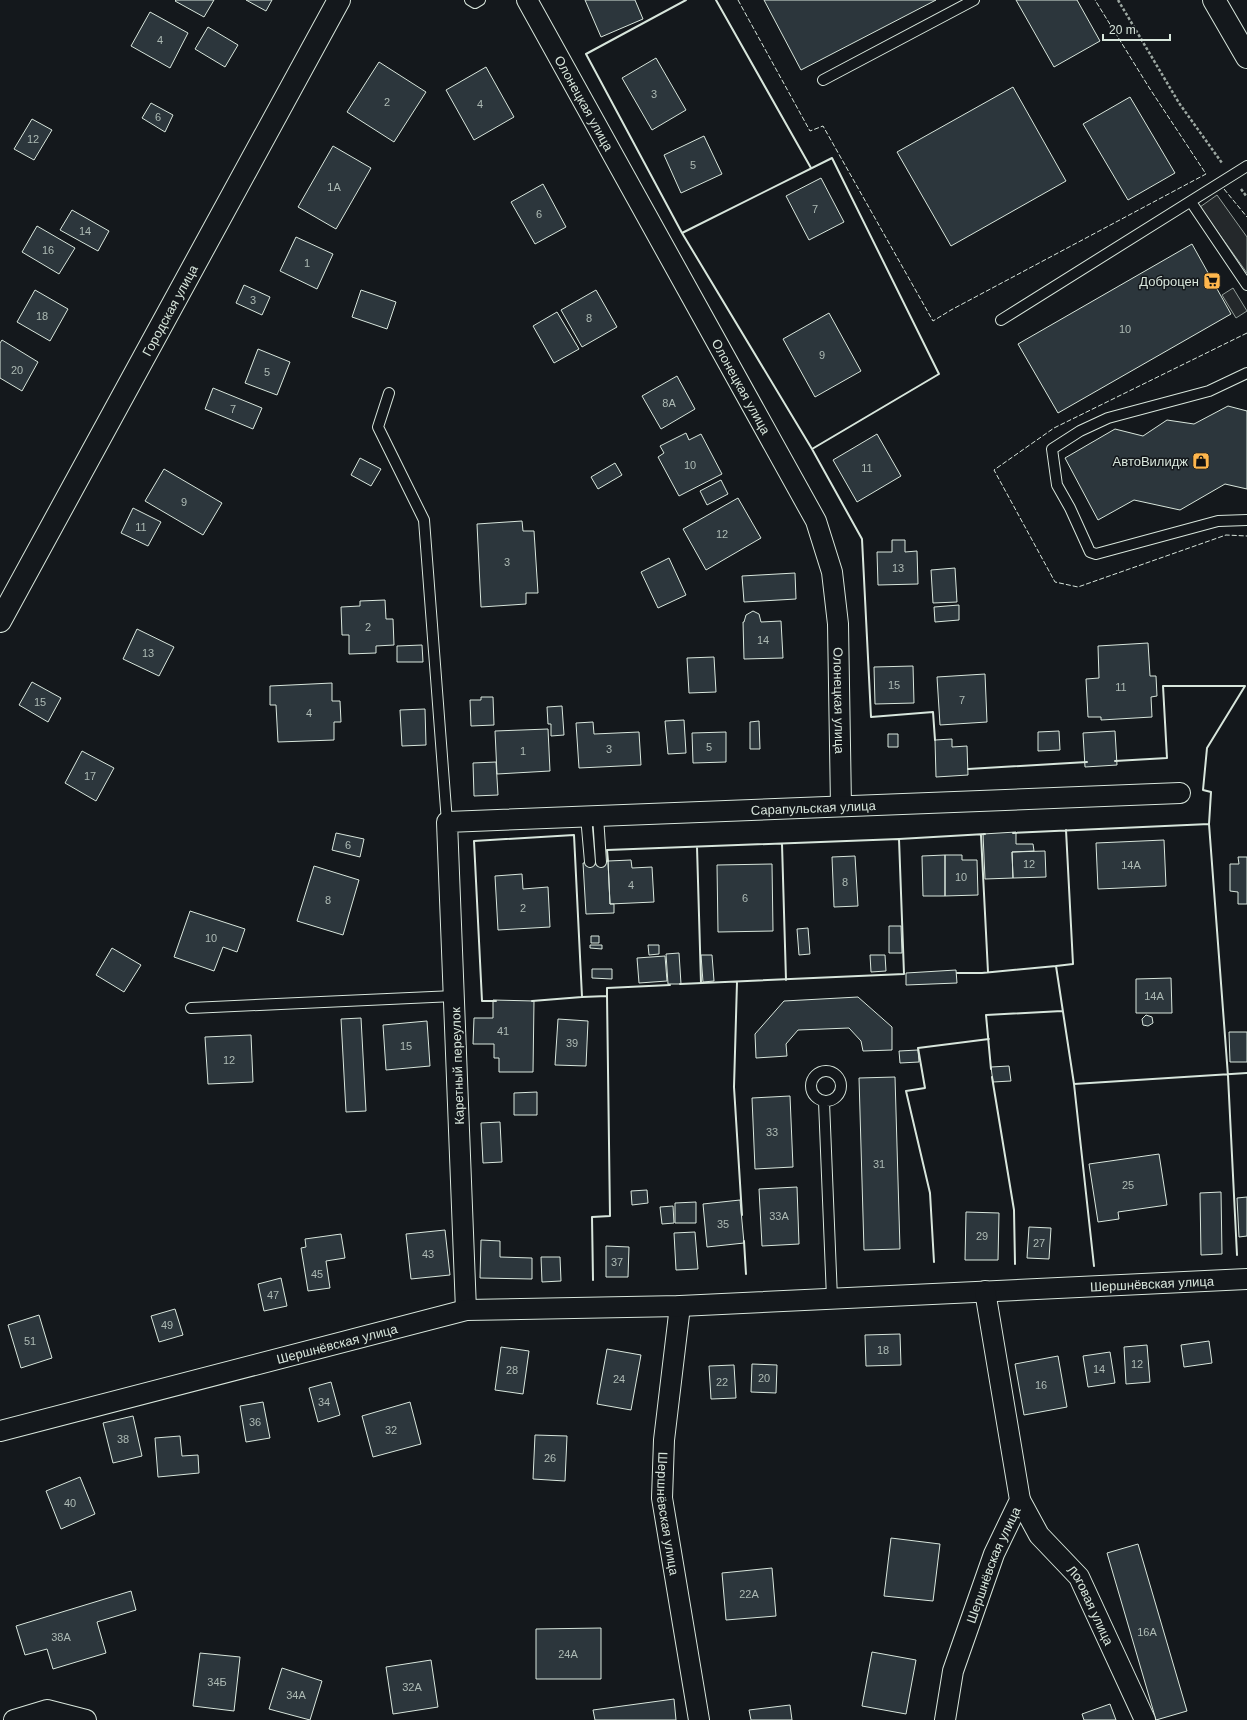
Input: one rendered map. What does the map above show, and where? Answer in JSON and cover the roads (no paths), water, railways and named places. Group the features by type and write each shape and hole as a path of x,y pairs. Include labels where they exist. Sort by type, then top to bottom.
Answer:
{"street":[{"name":"Городская улица","path":"0,621 339,0"},
{"name":"Олонецкая улица","path":"527,0 816,521 832,572 838,624 841,806"},
{"path":"1214,0 1247,57"},
{"name":"Сарапульская улица","path":"447,822 1180,792"},
{"name":"Каретный переулок","path":"447,822 466,1310"},
{"name":"Шершнёвская улица","path":"0,1431 466,1310 680,1306 1247,1279"},
{"name":"Шершнёвская улица","path":"945,1720 953,1671 994,1554 1020,1500 985,1291"},
{"name":"Шершнёвская улица","path":"680,1306 664,1440 662,1498 699,1720"},
{"name":"Логовая улица","path":"1020,1500 1038,1535 1079,1577 1145,1720"},
{"path":"14,1720 46,1710 86,1720"}],"lane":[{"path":"470,0 475,3 480,0"},
{"path":"823,80 974,0"},
{"path":"1001,320 1192,202 1247,166"},
{"path":"1192,202 1247,285"},
{"path":"1247,373 1209,390 1108,418 1080,431 1052,449 1057,485 1070,508 1090,552 1096,554 1218,521 1247,520"},
{"path":"389,394 378,427 424,520 447,822"},
{"path":"592,816 601,862"},
{"path":"590,862 592,816"},
{"path":"191,1008 454,996"},
{"path":"824,1102 832,1298"}],"place":[{"name":"Доброцен","path":"1212,281"},
{"name":"АвтоВилидж","path":"1201,461"}]}
